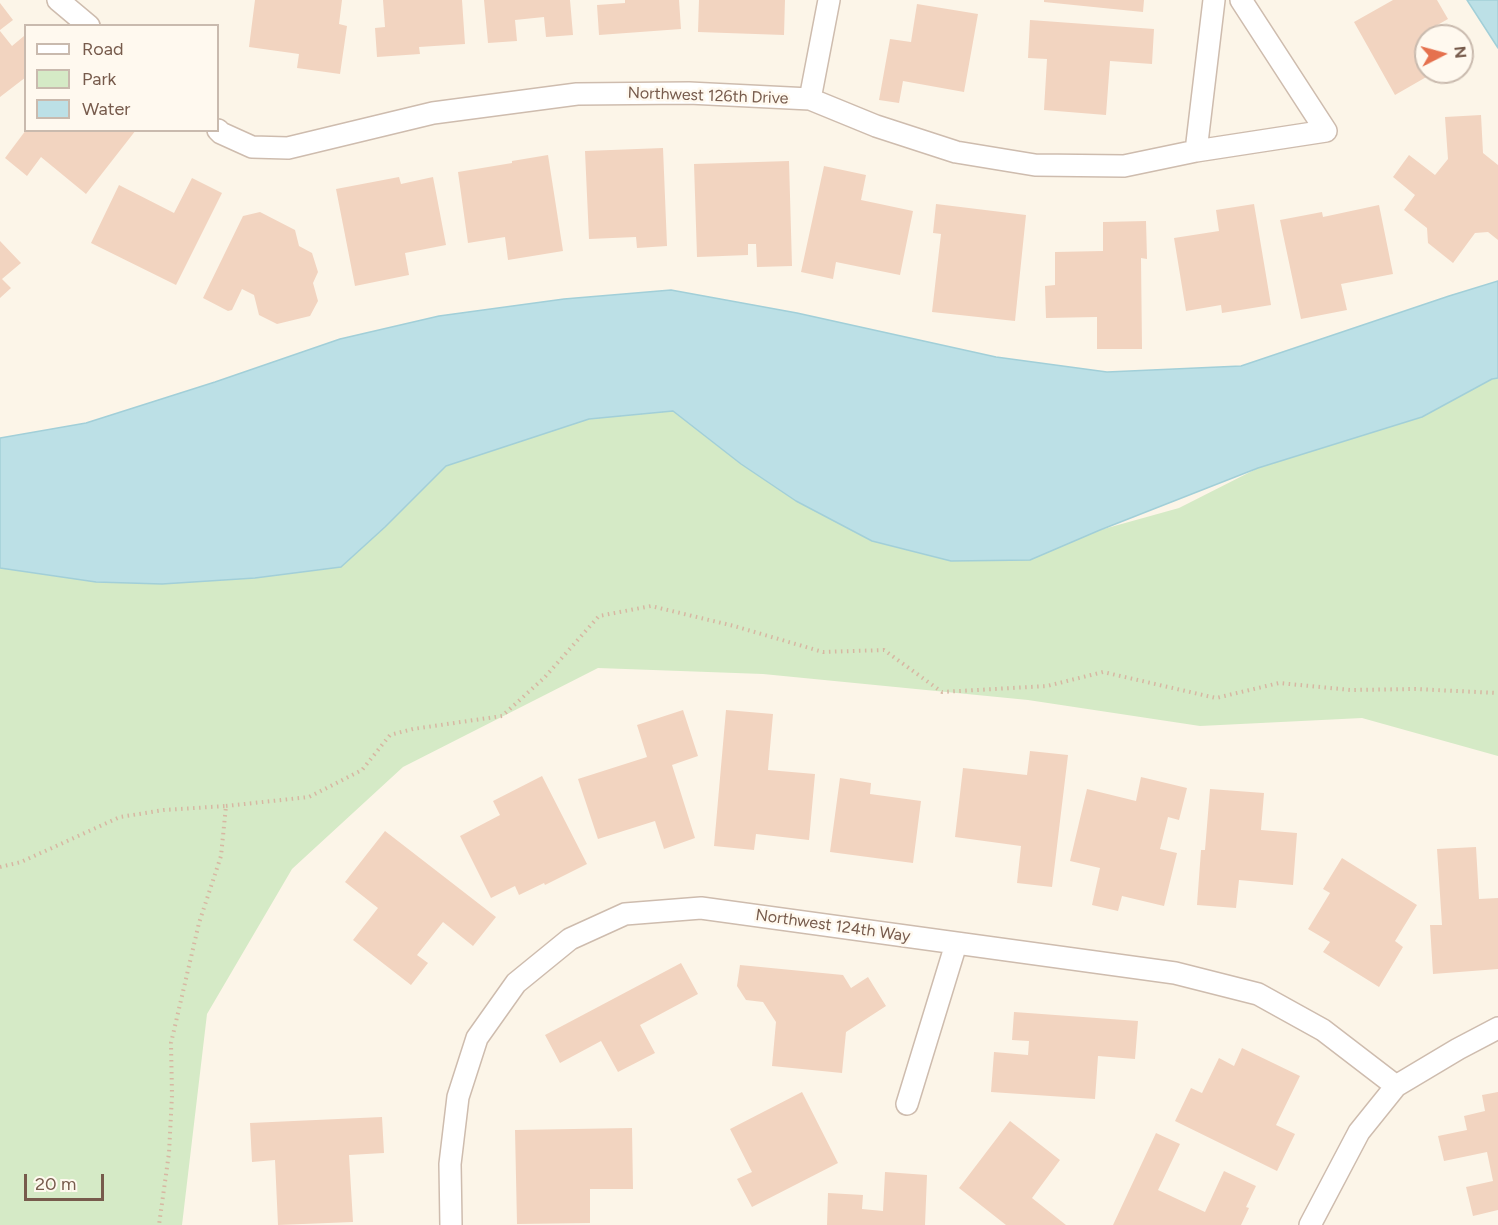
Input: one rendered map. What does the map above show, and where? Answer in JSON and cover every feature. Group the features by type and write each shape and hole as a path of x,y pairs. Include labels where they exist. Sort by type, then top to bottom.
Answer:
{"street":[{"path":"58,0 87,24"},
{"path":"810,99 829,0"},
{"path":"1196,151 1214,0"},
{"name":"Northwest 126th Drive","path":"219,131 252,147 288,148 433,113 577,94 689,93 810,99 876,126 956,152 1035,165 1124,166 1196,151 1326,131 1241,0"},
{"name":"Northwest 124th Way","path":"451,1225 450,1164 458,1097 477,1038 516,983 570,939 625,914 701,908 1175,973 1258,994 1323,1030 1396,1086"},
{"path":"908,1104 956,944"},
{"path":"1310,1225 1359,1132 1396,1086 1498,1028"}],"path":[{"path":"0,867 21,862 120,817 164,810 226,806 309,796 362,770 390,735 413,729 502,716 544,678 599,616 651,606 734,626 823,652 884,650 942,692 1047,686 1103,672 1216,698 1279,683 1351,690 1415,689 1498,693"},
{"path":"159,1225 169,1152 172,1095 171,1043 199,923 220,856 226,806"}],"green space":[{"path":"1498,378 1498,756 1362,718 1200,726 1028,700 763,674 598,668 403,767 292,869 207,1014 182,1225 0,1225 0,568 96,582 162,584 255,578 341,567 446,466 589,419 673,411 741,464 1030,560 1100,530 1179,508 1258,468"}],"water":[{"path":"1467,0 1498,0 1498,48"},
{"path":"1498,281 1498,378 1492,379 1422,417 1258,468 1030,560 951,561 872,541 796,501 741,464 673,411 589,419 446,466 341,567 255,578 162,584 96,582 0,568 0,438 86,423 340,339 439,316 564,299 671,290 797,313 996,357 1107,372 1241,366"}],"building":[{"path":"255,0 342,0 339,24 347,26 340,74 297,68 299,54 249,47"},
{"path":"383,0 462,0 465,44 419,47 420,54 377,57 375,28 385,27"},
{"path":"484,0 570,0 573,35 546,37 544,17 515,20 517,41 488,43"},
{"path":"625,0 679,0 681,29 599,35 597,5 625,3"},
{"path":"699,0 785,0 784,35 698,32"},
{"path":"1044,0 1144,0 1143,12 1044,2"},
{"path":"1393,0 1437,0 1448,19 1439,24 1414,24 1414,84 1395,95 1354,22"},
{"path":"0,3 13,20 0,30"},
{"path":"917,4 978,14 964,92 903,81 899,103 879,100 890,39 911,42"},
{"path":"1030,20 1154,29 1152,64 1110,61 1106,115 1044,110 1047,59 1028,58"},
{"path":"0,31 12,46 24,36 24,79 0,97"},
{"path":"1481,115 1483,153 1498,165 1498,240 1488,232 1475,233 1453,263 1428,243 1427,228 1404,210 1415,195 1393,177 1409,155 1435,175 1448,159 1445,117"},
{"path":"24,132 134,132 86,194 41,157 27,176 5,158"},
{"path":"663,148 667,246 637,248 636,237 589,239 585,151"},
{"path":"548,155 563,251 508,260 505,237 468,243 458,172"},
{"path":"789,161 792,266 757,267 756,244 748,244 748,255 697,257 694,164"},
{"path":"824,166 866,175 861,200 913,211 900,275 836,262 833,279 801,272"},
{"path":"399,177 401,184 433,177 446,245 405,253 409,275 355,286 336,189"},
{"path":"192,178 222,193 176,285 91,243 119,185 174,213"},
{"path":"936,204 1026,215 1015,321 932,312 941,234 933,233"},
{"path":"1254,204 1271,305 1222,313 1221,305 1186,311 1174,238 1219,231 1216,210"},
{"path":"1379,205 1393,274 1341,284 1347,310 1301,319 1280,220 1322,212 1323,217"},
{"path":"260,212 295,230 299,246 312,253 318,272 313,283 318,301 310,316 277,324 259,315 254,295 242,289 232,310 228,311 203,298 243,216"},
{"path":"1146,221 1147,259 1141,258 1142,349 1097,349 1097,317 1046,318 1045,286 1055,285 1055,252 1103,251 1103,222"},
{"path":"0,241 21,263 2,279 11,288 0,298"},
{"path":"683,710 698,756 672,765 695,838 664,849 655,821 598,839 578,779 647,757 637,725"},
{"path":"726,710 773,714 768,770 815,774 809,840 756,834 754,850 714,846"},
{"path":"1030,751 1068,755 1052,887 1017,883 1021,846 955,837 963,768 1027,775"},
{"path":"542,776 587,864 519,895 515,886 491,898 460,836 500,815 493,801"},
{"path":"1141,777 1187,788 1179,820 1168,817 1160,849 1177,853 1164,906 1122,896 1118,911 1092,905 1100,868 1070,861 1087,789 1136,801"},
{"path":"840,778 871,783 870,794 921,801 913,863 830,852"},
{"path":"1210,789 1264,793 1261,830 1297,833 1293,885 1239,880 1236,908 1197,905 1201,850 1205,850"},
{"path":"385,831 496,917 473,946 443,922 417,955 428,963 411,985 353,940 378,908 345,882"},
{"path":"1476,847 1479,899 1498,898 1498,969 1433,974 1430,925 1442,925 1437,849"},
{"path":"1342,858 1417,905 1395,941 1403,947 1379,987 1323,952 1330,942 1308,929 1330,893 1323,889"},
{"path":"681,963 698,994 640,1025 655,1053 618,1072 601,1041 560,1063 545,1035"},
{"path":"740,965 843,975 851,988 868,977 886,1006 846,1032 842,1073 772,1066 776,1022 763,1002 746,1000 737,986"},
{"path":"1014,1012 1138,1021 1135,1059 1098,1056 1095,1099 991,1092 994,1052 1028,1055 1029,1041 1012,1040"},
{"path":"1242,1048 1300,1076 1276,1125 1295,1134 1277,1171 1175,1121 1191,1088 1202,1093 1219,1058 1234,1066"},
{"path":"802,1092 838,1163 752,1207 737,1179 752,1172 730,1129"},
{"path":"1498,1092 1498,1210 1473,1216 1466,1187 1493,1181 1487,1152 1444,1161 1438,1136 1467,1130 1464,1116 1485,1111 1482,1095"},
{"path":"382,1117 384,1153 349,1155 353,1222 278,1225 275,1160 252,1162 250,1123"},
{"path":"1010,1121 1060,1160 1032,1198 1066,1225 1006,1225 959,1188"},
{"path":"632,1128 633,1189 590,1189 590,1223 517,1224 515,1130"},
{"path":"1156,1133 1180,1144 1158,1190 1205,1212 1224,1171 1256,1186 1241,1225 1113,1225"},
{"path":"885,1172 927,1175 925,1225 827,1225 828,1193 863,1195 862,1209 883,1211"}]}
